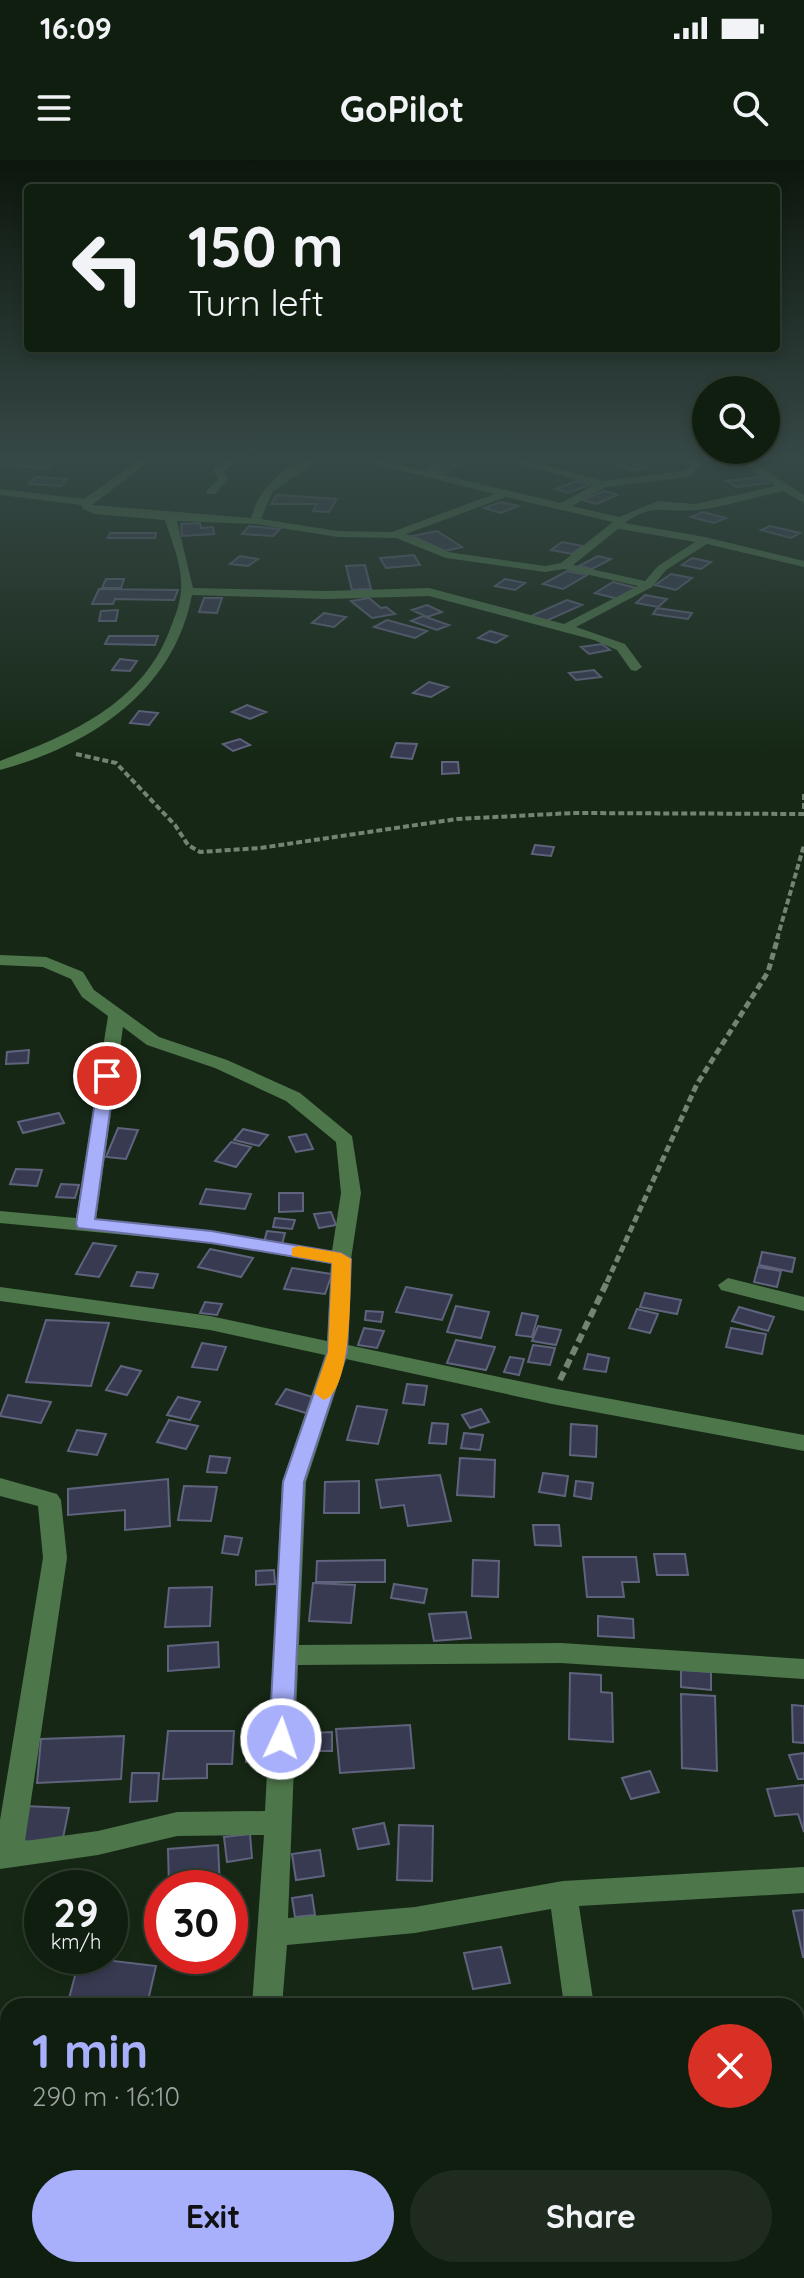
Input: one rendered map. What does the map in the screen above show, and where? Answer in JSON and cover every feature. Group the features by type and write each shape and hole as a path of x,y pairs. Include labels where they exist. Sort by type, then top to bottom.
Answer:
{"street":[{"path":"0,766 47,748 120,710 151,681 174,639 187,591 182,558"},
{"path":"464,558 536,569 564,566 648,585"},
{"path":"564,566 575,558"},
{"path":"566,628 648,585 662,568 678,558"},
{"path":"779,558 804,564"},
{"path":"187,591 327,595 429,592 611,641 621,647 636,667"},
{"path":"0,960 46,962 77,976 88,993 153,1041 221,1064 293,1097 345,1140 351,1193 341,1259 337,1352 294,1482 268,1998"},
{"path":"85,1224 116,1016"},
{"path":"0,1217 211,1237 341,1259"},
{"path":"728,1285 804,1304"},
{"path":"0,1294 210,1323 552,1396 804,1443"},
{"path":"0,1487 49,1500 55,1558 4,1858 177,1824 277,1823"},
{"path":"285,1655 561,1653 804,1669"},
{"path":"273,1933 415,1920 563,1894 804,1880"},
{"path":"563,1894 578,1998"}],"path":[{"path":"47,748 116,763 175,825 188,845 200,852 260,848 457,819 573,813 804,814 804,794"},
{"path":"552,1396 633,1229 697,1084 768,972 804,845"}],"building":[{"path":"238,558 258,559 248,566 230,564"},
{"path":"380,558 416,558 420,565 386,568"},
{"path":"595,558 611,559 592,569 579,566"},
{"path":"692,558 711,562 701,569 682,565"},
{"path":"365,565 371,589 352,590 346,566"},
{"path":"567,571 587,575 563,589 543,584"},
{"path":"671,574 692,578 676,590 655,585"},
{"path":"106,579 124,579 121,588 102,588"},
{"path":"505,579 525,583 515,590 495,586"},
{"path":"613,582 640,589 622,600 595,593"},
{"path":"99,589 178,590 174,600 115,599 113,604 92,604"},
{"path":"645,595 667,599 658,607 636,603"},
{"path":"204,598 222,598 217,613 199,612"},
{"path":"369,598 395,614 372,618 351,601"},
{"path":"567,600 582,605 546,621 531,616"},
{"path":"427,605 442,612 427,617 412,610"},
{"path":"657,608 692,613 688,619 653,614"},
{"path":"118,610 116,621 99,621 101,611"},
{"path":"324,613 346,617 334,627 312,623"},
{"path":"423,616 449,625 437,630 411,621"},
{"path":"387,620 427,631 415,638 374,627"},
{"path":"490,631 507,636 496,643 478,638"},
{"path":"109,636 158,636 155,645 105,644"},
{"path":"602,644 610,650 589,654 581,647"},
{"path":"120,659 137,661 130,671 112,670"},
{"path":"594,670 601,677 576,680 569,673"},
{"path":"429,682 448,687 431,697 413,693"},
{"path":"247,705 266,712 250,719 232,712"},
{"path":"139,711 158,713 149,725 130,723"},
{"path":"240,739 250,745 233,751 223,744"},
{"path":"396,743 417,744 412,759 391,757"},
{"path":"442,762 458,762 459,773 442,774"},
{"path":"535,845 554,847 551,856 532,854"},
{"path":"29,1050 28,1063 6,1064 7,1052"},
{"path":"59,1113 64,1123 23,1133 18,1122"},
{"path":"118,1128 138,1130 126,1159 106,1157"},
{"path":"243,1129 268,1135 259,1146 234,1140"},
{"path":"306,1134 313,1149 296,1152 289,1137"},
{"path":"231,1142 251,1147 236,1167 215,1161"},
{"path":"16,1169 42,1170 37,1186 10,1184"},
{"path":"61,1184 79,1185 75,1198 56,1197"},
{"path":"206,1189 251,1194 245,1209 200,1204"},
{"path":"279,1193 303,1193 303,1211 279,1212"},
{"path":"331,1212 336,1225 319,1228 314,1214"},
{"path":"275,1218 295,1220 292,1229 273,1227"},
{"path":"267,1231 285,1233 282,1244 264,1242"},
{"path":"93,1243 116,1246 99,1277 76,1274"},
{"path":"210,1249 253,1258 241,1277 198,1267"},
{"path":"762,1252 795,1258 792,1272 759,1265"},
{"path":"758,1267 781,1271 777,1287 754,1282"},
{"path":"292,1268 332,1274 325,1294 284,1289"},
{"path":"137,1272 158,1274 153,1288 131,1286"},
{"path":"406,1287 452,1295 442,1320 396,1312"},
{"path":"645,1293 681,1300 677,1314 640,1307"},
{"path":"205,1302 222,1304 217,1315 200,1313"},
{"path":"456,1306 489,1312 481,1338 447,1332"},
{"path":"739,1307 774,1317 768,1331 732,1321"},
{"path":"637,1309 658,1314 650,1333 629,1328"},
{"path":"366,1311 383,1312 381,1322 365,1320"},
{"path":"522,1313 538,1316 532,1337 516,1335"},
{"path":"46,1320 109,1323 91,1386 26,1382"},
{"path":"538,1326 561,1330 556,1345 532,1341"},
{"path":"364,1328 384,1331 377,1348 358,1345"},
{"path":"731,1328 766,1334 762,1354 726,1347"},
{"path":"456,1340 495,1347 486,1370 447,1363"},
{"path":"202,1343 226,1347 217,1370 192,1367"},
{"path":"533,1345 555,1348 550,1365 528,1362"},
{"path":"588,1354 609,1358 606,1372 584,1369"},
{"path":"510,1357 524,1359 519,1375 504,1372"},
{"path":"121,1366 141,1371 127,1395 106,1390"},
{"path":"407,1384 427,1386 424,1405 403,1403"},
{"path":"286,1389 316,1398 306,1413 276,1404"},
{"path":"8,1395 51,1402 41,1423 0,1416"},
{"path":"178,1397 200,1402 190,1420 167,1415"},
{"path":"357,1406 387,1410 378,1444 347,1440"},
{"path":"481,1409 489,1422 470,1428 462,1415"},
{"path":"169,1420 198,1426 186,1449 157,1442"},
{"path":"432,1423 448,1424 446,1444 429,1443"},
{"path":"571,1424 597,1426 596,1457 570,1455"},
{"path":"77,1430 106,1434 97,1455 68,1451"},
{"path":"464,1433 483,1435 480,1450 461,1448"},
{"path":"210,1456 230,1458 226,1473 207,1472"},
{"path":"460,1458 495,1460 494,1497 457,1495"},
{"path":"543,1473 568,1476 565,1496 539,1492"},
{"path":"440,1475 451,1521 408,1526 404,1505 381,1508 376,1480"},
{"path":"168,1479 170,1526 125,1530 125,1510 68,1515 68,1489"},
{"path":"359,1481 359,1513 324,1513 325,1482"},
{"path":"576,1481 593,1483 591,1499 574,1496"},
{"path":"184,1486 217,1487 211,1521 178,1520"},
{"path":"533,1525 559,1525 561,1546 535,1545"},
{"path":"225,1536 242,1538 238,1555 222,1553"},
{"path":"654,1554 685,1554 688,1575 657,1575"},
{"path":"583,1557 636,1557 639,1582 622,1582 624,1597 587,1597"},
{"path":"385,1560 385,1582 316,1582 317,1561"},
{"path":"473,1560 499,1561 498,1597 472,1596"},
{"path":"274,1570 275,1584 256,1585 256,1571"},
{"path":"313,1583 355,1585 351,1623 309,1621"},
{"path":"394,1584 427,1589 424,1603 391,1598"},
{"path":"212,1587 210,1626 165,1627 169,1588"},
{"path":"466,1612 471,1638 434,1641 429,1614"},
{"path":"598,1616 633,1619 634,1638 598,1636"},
{"path":"218,1642 219,1667 168,1671 168,1646"},
{"path":"681,1670 711,1672 711,1690 681,1687"},
{"path":"570,1673 601,1675 601,1692 612,1693 613,1742 569,1739"},
{"path":"681,1694 715,1696 717,1771 682,1768"},
{"path":"792,1705 804,1706 804,1743 793,1742"},
{"path":"410,1725 414,1768 340,1773 336,1729"},
{"path":"168,1731 234,1731 232,1764 207,1764 207,1778 163,1779"},
{"path":"332,1732 332,1751 313,1751 312,1733"},
{"path":"124,1736 121,1779 37,1783 41,1739"},
{"path":"247,1741 264,1741 264,1761 246,1762"},
{"path":"804,1753 804,1779 798,1779 789,1755"},
{"path":"650,1771 659,1792 631,1799 622,1778"},
{"path":"132,1773 159,1773 157,1801 130,1802"},
{"path":"804,1785 804,1832 798,1814 775,1816 767,1789"},
{"path":"24,1806 69,1808 62,1843 16,1841"},
{"path":"384,1823 389,1844 358,1849 353,1829"},
{"path":"399,1825 433,1826 432,1881 397,1880"},
{"path":"250,1834 252,1858 227,1862 224,1837"},
{"path":"218,1845 219,1870 169,1870 168,1849"},
{"path":"320,1850 324,1876 296,1880 292,1854"},
{"path":"312,1895 315,1915 295,1917 292,1898"},
{"path":"804,1910 804,1957 803,1957 793,1911"},
{"path":"501,1947 510,1983 473,1989 464,1953"},
{"path":"128,1963 144,1965 144,1974 154,1974 149,1998 69,1998 75,1974 128,1974"}],"slow traffic":[{"path":"299,1252 341,1259 337,1352 324,1393"}],"route":[{"path":"107,1076 85,1224 211,1237 341,1259 337,1352 294,1482 281,1739"}]}
